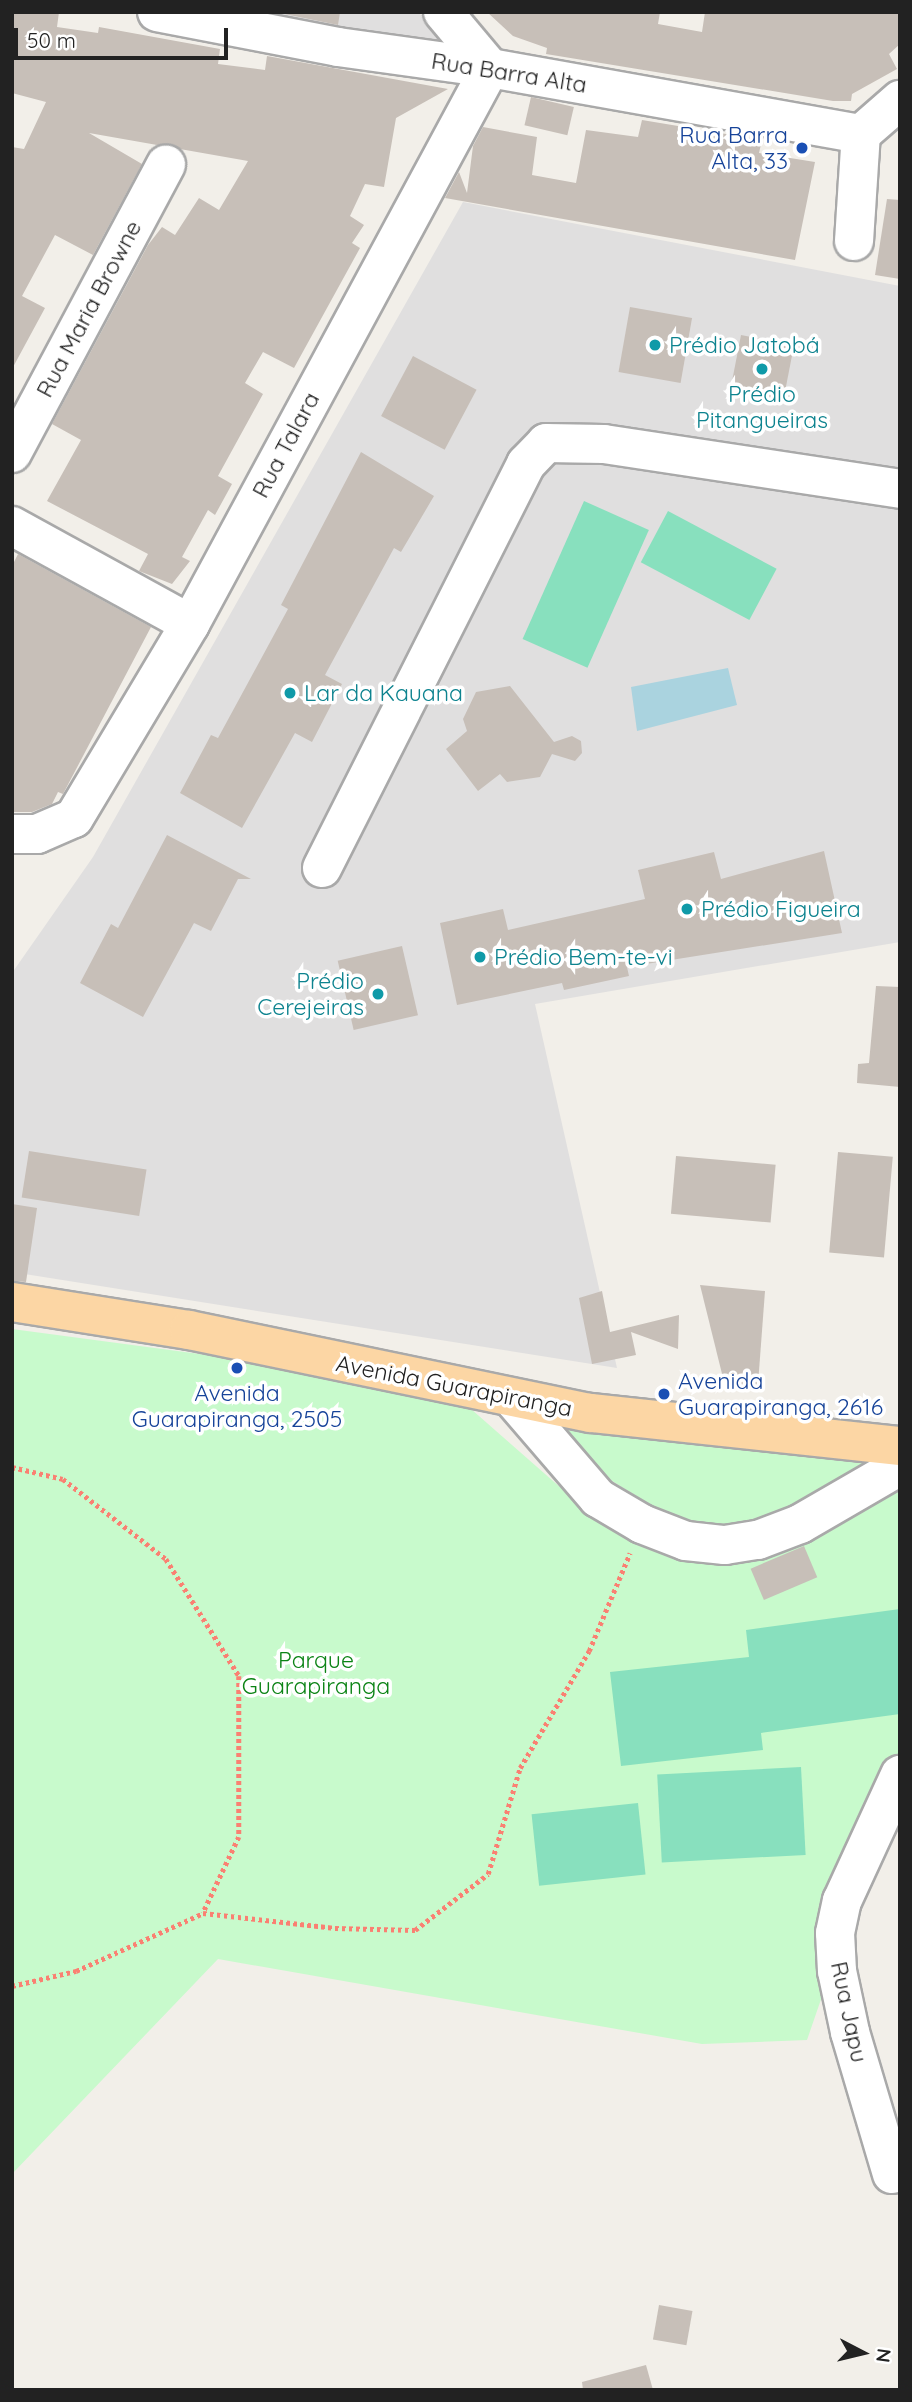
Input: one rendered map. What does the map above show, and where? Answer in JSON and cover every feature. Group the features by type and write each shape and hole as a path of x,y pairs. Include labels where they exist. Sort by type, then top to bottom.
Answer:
{"main road":[{"name":"Avenida Guarapiranga","path":"12,1302 189,1330 512,1398 900,1446"}],"street":[{"name":"Rua Barra Alta","path":"157,12 338,47 490,68 862,134"},
{"path":"443,12 490,68"},
{"name":"Rua Talara","path":"12,834 47,832 74,818 190,624 490,68"},
{"path":"854,241 862,134 900,100"},
{"name":"Rua Maria Browne","path":"12,453 166,165"},
{"path":"322,867 520,475 546,443 604,444 900,489"},
{"path":"12,526 190,624"},
{"path":"512,1398 598,1498 642,1524 686,1541 725,1545 758,1540 800,1524 900,1466"},
{"name":"Rua Japu","path":"892,2174 850,2032 837,1971 835,1933 842,1901 900,1775"}],"path":[{"path":"12,1467 63,1479 166,1559 239,1676 239,1837 203,1913"},
{"path":"12,1986 76,1971 203,1913 335,1928 415,1930 488,1874 520,1768 589,1651 642,1524"}],"shaded area":[{"path":"253,12 418,12 449,44"},
{"path":"463,202 900,286 900,942 535,1004 617,1368 12,1272 12,973 93,857"}],"green space":[{"path":"584,501 649,530 587,668 523,639"},
{"path":"668,511 777,569 749,620 641,562"},
{"name":"Parque Guarapiranga","path":"12,1329 446,1387 569,1495 627,1534 670,1555 900,1487 900,1770 807,2040 702,2044 218,1959 12,2174"},
{"path":"552,1412 893,1455 781,1526 685,1526 578,1460"},
{"path":"900,1609 900,1714 761,1733 763,1750 621,1766 610,1672 749,1657 746,1630"},
{"path":"801,1767 806,1855 662,1862 657,1775"},
{"path":"638,1803 646,1875 539,1886 532,1814"}],"water":[{"path":"728,668 737,705 637,731 631,687"}],"building":[{"path":"12,12 59,12 57,27 98,33 99,27 220,49 218,64 265,70 267,56 448,89 396,118 384,187 365,184 350,216 364,225 352,243 360,248 294,368 263,352 245,383 263,394 218,476 232,484 215,515 208,510 182,557 190,561 172,584 139,571 148,554 47,501 81,440 52,424 148,245 162,227 175,235 199,198 219,210 248,161 89,133 142,164 93,255 55,235 22,296 45,308 12,369 12,147 24,149 46,102 12,93"},
{"path":"275,12 340,12 338,25"},
{"path":"487,12 660,12 658,24 702,32 705,12 900,12 900,44 889,54 897,69 852,94 851,101 833,101 546,54 547,48 513,36"},
{"path":"531,97 574,107 567,135 524,125"},
{"path":"642,120 762,140 759,153 815,162 795,260 445,198 459,172 467,193 473,146 483,127 537,137 532,175 576,183 586,130 638,137"},
{"path":"887,199 900,200 900,279 875,275"},
{"name":"Prédio Jatobá","path":"630,307 692,318 681,383 619,372"},
{"name":"Prédio Pitangueiras","path":"741,335 794,345 783,403 730,393"},
{"path":"413,356 477,390 445,450 381,416"},
{"path":"361,452 434,496 401,552 394,548 325,675 342,684 312,742 295,733 242,828 180,793 211,735 218,738 288,609 281,605"},
{"path":"18,554 151,627 63,794 58,792 52,804 32,812 12,812 12,566"},
{"path":"510,686 554,742 572,736 581,741 582,753 575,761 552,754 540,777 507,782 500,774 478,791 446,749 467,731 463,719 476,692"},
{"path":"167,835 251,879 238,879 211,931 194,923 143,1017 80,983 111,924 118,928"},
{"path":"824,851 842,933 627,967 629,976 564,990 562,983 457,1005 440,923 503,909 508,930 645,899 638,870 714,852 721,879"},
{"name":"Prédio Cerejeiras","path":"402,946 418,1015 354,1030 338,961"},
{"path":"876,986 900,987 900,1087 857,1083 858,1064 869,1063"},
{"path":"29,1151 147,1170 139,1216 22,1197"},
{"path":"838,1152 893,1157 884,1257 829,1253"},
{"path":"676,1156 776,1165 771,1222 671,1214"},
{"path":"12,1204 37,1208 26,1282 12,1281"},
{"path":"700,1285 765,1291 758,1384 752,1389 726,1390"},
{"path":"602,1291 610,1332 679,1315 678,1349 631,1332 636,1355 592,1364 579,1298"},
{"path":"804,1546 817,1577 764,1600 751,1569"},
{"path":"659,2305 692,2311 686,2345 653,2339"},
{"path":"646,2365 653,2390 583,2390 582,2382"}],"place":[{"name":"Rua Barra Alta, 33","path":"802,148"},
{"name":"Prédio Jatobá","path":"655,345"},
{"name":"Prédio Pitangueiras","path":"762,369"},
{"name":"Lar da Kauana","path":"290,693"},
{"name":"Prédio Figueira","path":"687,909"},
{"name":"Prédio Bem-te-vi","path":"480,957"},
{"name":"Prédio Cerejeiras","path":"378,994"},
{"name":"Avenida Guarapiranga, 2505","path":"237,1368"},
{"name":"Avenida Guarapiranga, 2616","path":"664,1394"}]}
